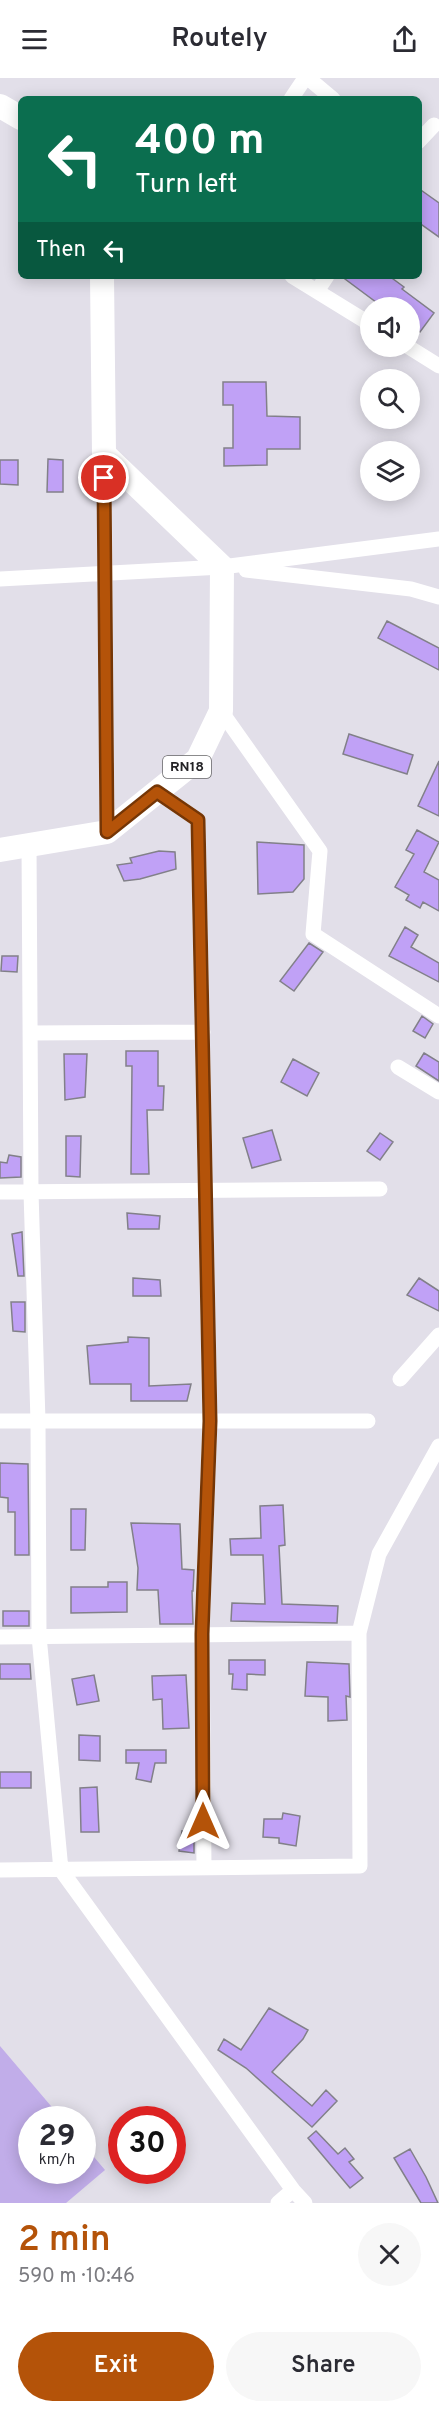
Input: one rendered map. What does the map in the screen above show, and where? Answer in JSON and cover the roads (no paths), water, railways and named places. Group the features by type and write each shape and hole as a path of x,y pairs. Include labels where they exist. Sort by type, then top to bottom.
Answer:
{"main road":[{"path":"0,106 18,116"},
{"path":"102,279 104,454 222,567"},
{"name":"RN18","path":"0,849 107,832 198,759 221,711 222,567"}],"street":[{"path":"293,96 307,78 329,96"},
{"path":"422,138 434,125"},
{"path":"297,279 360,318"},
{"path":"317,291 325,279"},
{"path":"420,354 439,366"},
{"path":"104,454 107,832"},
{"path":"0,579 222,567 439,539"},
{"path":"222,567 411,589 439,597"},
{"path":"221,711 320,851 313,933 439,1016"},
{"path":"157,792 198,820 210,1421 202,1634 204,1868"},
{"path":"29,844 31,1192 38,1421 39,1636 62,1869 293,2190 305,2203"},
{"path":"30,1033 203,1032"},
{"path":"398,1067 439,1092"},
{"path":"0,1192 380,1189"},
{"path":"400,1378 439,1335"},
{"path":"0,1421 368,1421"},
{"path":"0,1870 360,1866 359,1633 379,1554 439,1446"},
{"path":"0,1636 359,1633"},
{"path":"278,2203 293,2190"}]}
